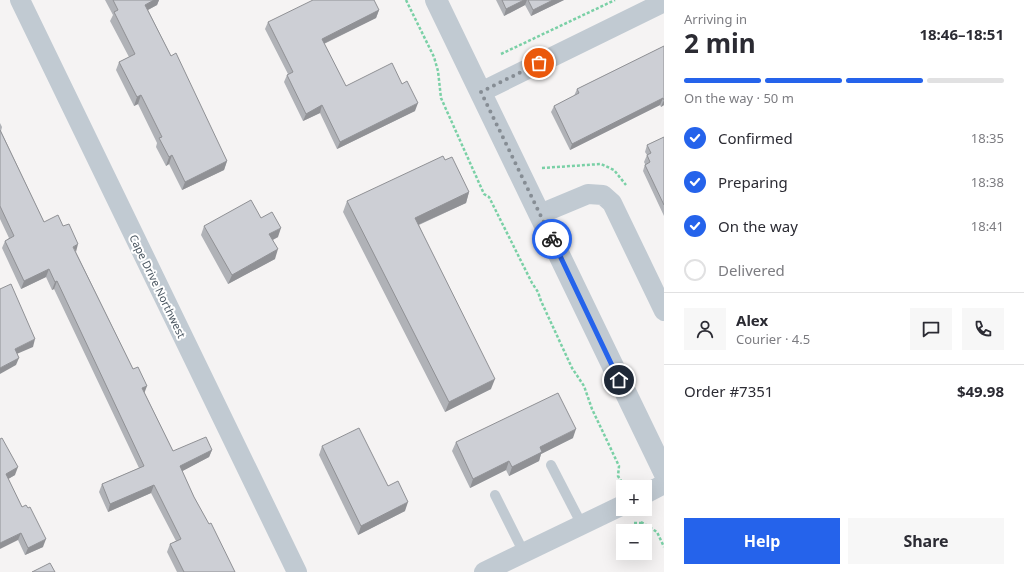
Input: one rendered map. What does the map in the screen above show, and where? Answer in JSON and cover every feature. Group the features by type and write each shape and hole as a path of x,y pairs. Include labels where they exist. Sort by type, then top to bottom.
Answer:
{"street":[{"name":"Cape Drive Northwest","path":"20,0 297,572"},
{"path":"436,0 664,472"},
{"path":"481,92 664,2"},
{"path":"540,214 588,194 603,195 612,203 664,311"},
{"path":"652,490 664,484"},
{"path":"484,572 582,525 616,515"}],"lane":[{"path":"551,466 582,525"},
{"path":"495,495 524,553"}],"path":[{"path":"406,0 434,57 438,71 441,98 453,127 484,194 490,197 532,283 538,292 572,368 584,386 592,409 619,466 618,476 620,480"},
{"path":"501,54 615,0"},
{"path":"636,516 642,523 650,526 657,532 664,547"}],"building":[{"path":"113,0 154,0 145,5 171,56 176,53 227,161 185,182 172,155 169,157 159,138 162,137 141,95 137,97 119,62 135,54 114,12 118,10"},
{"path":"313,0 374,0 379,10 322,39 346,86 392,63 402,84 407,81 418,103 340,142 322,105 306,114 287,75 293,72 268,22"},
{"path":"502,0 524,0 506,9"},
{"path":"528,0 553,0 533,10"},
{"path":"664,46 664,100 663,98 572,144 554,106 579,93 577,89"},
{"path":"0,130 44,222 58,215 63,226 69,224 78,244 73,247 133,369 138,367 147,386 142,388 173,451 206,437 212,450 180,466 194,497 209,524 211,523 235,572 184,572 170,544 181,539 154,485 110,504 102,484 144,466 57,281 55,282 49,269 24,281 5,241 14,236 0,206"},
{"path":"664,137 664,205 645,165 650,162 647,155 651,153 647,145"},
{"path":"443,156 445,160 452,157 469,192 415,218 495,379 449,402 347,201"},
{"path":"251,200 261,218 272,212 281,228 269,234 278,249 232,275 204,226"},
{"path":"11,284 35,339 15,349 19,358 0,368 0,289"},
{"path":"558,393 576,429 540,447 542,452 512,467 509,461 473,479 456,442"},
{"path":"359,428 388,486 398,481 408,502 361,526 322,446"},
{"path":"2,438 18,467 6,474 22,507 26,505 28,508 30,507 46,539 28,548 21,533 0,543 0,439"},
{"path":"50,563 55,572 32,572"}],"way so far":[{"path":"539,63 481,92 552,239"}],"route":[{"path":"552,239 619,380"}]}
